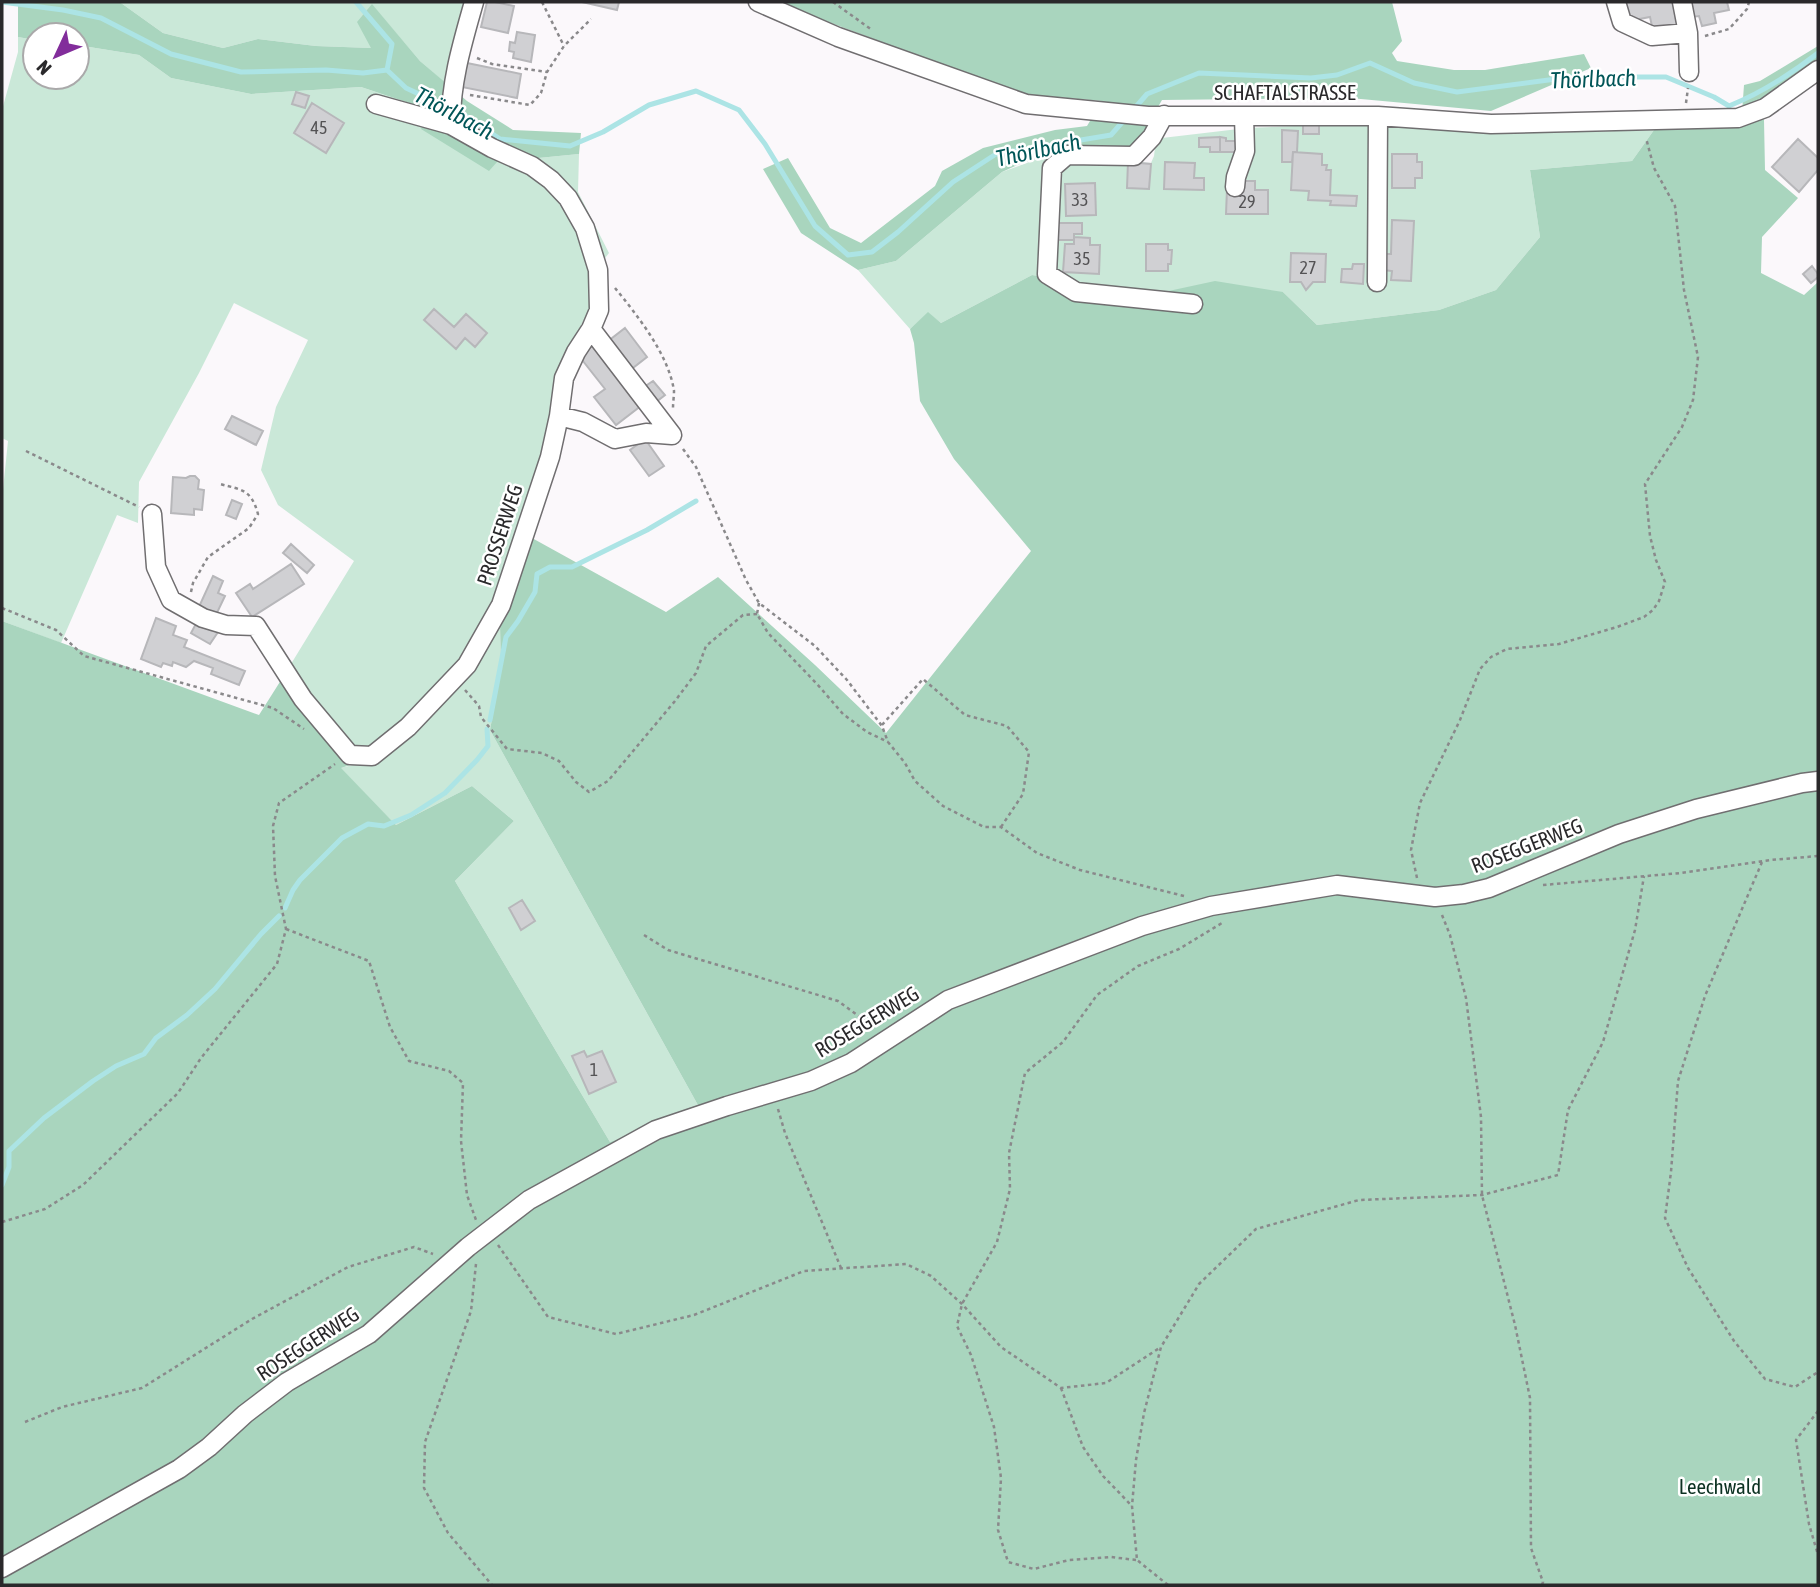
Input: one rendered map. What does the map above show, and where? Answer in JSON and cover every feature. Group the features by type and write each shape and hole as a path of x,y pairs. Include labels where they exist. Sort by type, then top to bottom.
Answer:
{"street":[{"path":"451,120 461,51 474,2"},
{"name":"SCHAFTALSTRASSE","path":"758,2 838,37 1026,104 1116,113 1378,116 1491,124 1738,118 1765,108 1814,80"},
{"path":"1616,2 1622,22 1652,36 1688,33"},
{"path":"1682,2 1688,33 1689,72"},
{"name":"PROSSERWEG","path":"349,755 372,756 408,727 467,665 501,605 550,457 564,377 576,352 592,329 599,310 598,270 585,229 568,198 551,180 531,166 492,148 451,120 376,104"},
{"path":"1156,115 1152,137 1134,156 1068,155 1052,168 1047,274 1076,292 1193,304"},
{"path":"1235,187 1245,151 1244,116"},
{"path":"1377,282 1378,116"},
{"path":"592,329 672,435"},
{"path":"559,416 583,422 615,439 646,433 672,435"},
{"path":"152,514 156,567 171,600 203,618 226,625 256,626 303,699 349,755"},
{"name":"ROSEGGERWEG","path":"2,1569 179,1469 287,1382 369,1334 452,1261 530,1200 656,1130 811,1081 841,1067 948,1000 1142,926 1211,906 1337,885 1428,896 1464,894 1489,888 1619,834 1696,809 1818,781"}],"path":[{"path":"542,2 564,46"},
{"path":"1688,33 1704,36 1729,30 1747,9 1749,2"},
{"path":"454,92 530,105 541,93 547,72 564,46 591,19"},
{"path":"461,51 492,64 547,72"},
{"path":"1542,1585 1531,1548 1530,1398 1515,1325 1482,1195 1481,1116 1466,998 1450,935 1428,896 1411,850 1420,803 1461,720 1480,669 1491,657 1507,649 1559,644 1617,627 1644,617 1659,601 1665,582 1650,536 1645,484 1682,427 1692,400 1698,357 1684,290 1675,206 1654,169 1642,120"},
{"path":"598,270 611,282 644,324 666,367 674,392 672,435 696,467 746,580 759,603 815,646 847,680 882,726 888,742 915,781 943,806 984,827 1001,827 1037,853 1080,870 1205,901 1211,906"},
{"path":"26,451 152,514"},
{"path":"187,609 193,583 208,557 249,528 258,514 254,500 246,490 220,484"},
{"path":"759,603 757,614 768,633 843,714 867,732 888,742"},
{"path":"2,608 56,630 84,656 273,708 304,729"},
{"path":"454,678 479,706 481,717 507,748 541,753 559,761 576,782 589,792 608,781 675,701 696,673 706,646 743,615 757,614"},
{"path":"882,726 923,679 965,715 1007,726 1029,752 1023,794 1001,827"},
{"path":"2,1222 45,1209 83,1185 178,1093 201,1058 277,964 286,929 275,876 273,826 279,803 349,755"},
{"path":"1538,885 1681,873 1818,856"},
{"path":"1762,862 1705,996 1678,1081 1665,1218 1688,1268 1734,1341 1765,1379 1795,1387 1818,1372"},
{"path":"1137,1560 1132,1506 1144,1413 1161,1347 1199,1284 1256,1229 1359,1200 1482,1195 1558,1175 1569,1110 1603,1042 1635,930 1644,876"},
{"path":"1168,1585 1137,1560 1111,1557 1069,1560 1034,1569 1008,1562 998,1530 1001,1478 994,1427 971,1355 957,1325 962,1304 998,1242 1010,1189 1009,1153 1025,1073 1063,1042 1097,995 1138,966 1179,949 1222,923"},
{"path":"286,929 369,961 390,1027 409,1061 449,1071 463,1083 461,1141 467,1195 485,1234 548,1317 616,1334 694,1315 804,1271 906,1264 931,1276 962,1304 1001,1347 1061,1388 1083,1447 1103,1476 1132,1506"},
{"path":"644,935 668,950 838,1001 889,1038"},
{"path":"774,1093 785,1133 841,1268"},
{"path":"485,1234 475,1270 471,1311 425,1442 424,1488 448,1533 492,1585"},
{"path":"25,1422 62,1407 142,1388 252,1319 348,1267 414,1247 452,1261"},
{"path":"1061,1388 1106,1383 1161,1347"},
{"path":"1818,1411 1796,1440 1818,1555"}],"green space":[{"path":"18,2 121,3 163,33 223,48 258,39 316,46 371,48 357,22 372,4 420,61 467,101 513,130 581,133 579,154 497,162 489,171 421,129 430,110 361,87 251,94 171,78 139,55 91,47 91,21 21,21 21,38 18,37"},
{"path":"113,2 465,2 444,82 420,61 372,5 371,48 316,46 258,39 223,48 163,33 121,3"},
{"path":"781,2 1392,2 1402,41 1392,53 1397,61 1454,70 1485,70 1584,54 1591,68 1491,111 1350,98 1162,100 1135,147 1070,149 1022,163 1002,172 896,261 858,270 801,233 763,169 788,158 830,228 861,243 935,186 942,171 983,148 1055,130 1087,126 1102,101 1021,94"},
{"path":"18,37 21,38 21,91 91,91 91,47 139,55 171,78 251,94 361,87 430,110 497,162 579,154 578,192 609,253 592,275 589,310 570,348 532,538 500,625 501,668 490,730 699,1107 610,1142 455,881 514,821 472,786 396,825 340,768 353,765 283,677 354,561 278,505 261,470 276,407 308,340 234,303 139,482 138,523 117,515 61,643 2,621 2,499 8,441 2,438 2,110 18,52"},
{"name":"Leechwald","path":"1818,46 1818,61 1757,103 1764,120 1765,170 1798,198 1762,237 1761,273 1804,295 1818,282 1818,1585 2,1585 2,621 259,715 283,677 353,764 341,768 396,825 472,786 514,821 455,881 610,1142 699,1107 490,730 501,668 500,625 532,538 666,612 718,577 886,733 1031,551 954,459 920,401 910,329 928,312 941,323 1032,275 1150,295 1215,281 1283,292 1317,325 1439,310 1496,290 1540,237 1530,170 1632,161 1654,130 1741,126 1744,85 1760,81"},
{"path":"1370,123 1537,133 1654,130 1632,161 1530,170 1540,237 1496,290 1439,310 1317,325 1283,292 1150,295 1056,279 1052,266 1059,170 1066,165 1102,160 1151,163 1155,148 1162,138 1247,128"},
{"path":"1046,156 1042,277 1032,275 941,323 928,313 910,329 858,270 896,261 1002,172"}],"building":[{"path":"487,2 514,6 508,33 481,27"},
{"path":"582,2 619,2 617,10"},
{"path":"1626,2 1676,2 1681,26 1653,31 1650,17 1629,21"},
{"path":"1689,2 1727,2 1729,10 1714,13 1716,23 1702,26 1699,16 1692,17"},
{"path":"517,32 535,35 531,62 513,58 514,52 509,51 510,42 515,43"},
{"path":"467,63 521,74 517,98 462,87"},
{"path":"296,92 309,96 305,108 292,104"},
{"path":"312,103 344,123 326,153 294,133"},
{"path":"1303,124 1319,124 1319,134 1303,134"},
{"path":"1282,130 1298,131 1297,152 1293,152 1292,162 1282,162"},
{"path":"1220,137 1220,152 1210,152 1210,147 1199,147 1199,138"},
{"path":"1220,137 1226,138 1226,141 1240,141 1240,152 1220,152"},
{"path":"1798,139 1818,158 1818,170 1799,192 1772,167"},
{"path":"1293,152 1322,154 1322,165 1327,165 1326,170 1331,170 1330,195 1357,196 1356,206 1330,205 1331,201 1308,200 1309,191 1291,190"},
{"path":"1392,154 1417,154 1417,162 1422,162 1422,178 1415,178 1415,188 1392,188"},
{"path":"1128,162 1151,164 1149,189 1127,188"},
{"path":"1165,162 1195,163 1194,178 1204,178 1204,190 1164,189"},
{"path":"1237,181 1255,181 1255,190 1268,190 1268,214 1226,214 1227,189 1237,189"},
{"path":"1095,183 1096,215 1066,216 1065,184"},
{"path":"1392,220 1414,221 1411,281 1391,280 1392,271 1384,270 1384,254 1391,254"},
{"path":"1057,223 1082,223 1082,234 1074,234 1074,240 1057,240"},
{"path":"1074,237 1090,238 1090,245 1100,245 1099,274 1063,272 1065,244 1074,244"},
{"path":"1146,244 1168,244 1168,250 1172,250 1168,271 1146,271"},
{"path":"1291,253 1326,254 1325,282 1313,282 1306,290 1301,282 1290,282"},
{"path":"1353,264 1364,264 1363,284 1341,282 1342,269 1352,269"},
{"path":"1812,266 1818,277 1811,283 1803,274"},
{"path":"434,309 454,327 466,314 487,333 475,347 465,338 456,349 424,320"},
{"path":"625,328 647,357 629,371 607,342"},
{"path":"595,344 642,405 616,425 594,397 605,389 579,356"},
{"path":"653,381 665,395 656,402 644,387"},
{"path":"232,416 263,431 256,445 225,429"},
{"path":"645,439 664,466 649,476 630,450"},
{"path":"190,476 199,480 198,489 204,490 202,510 194,509 194,515 171,513 173,477"},
{"path":"232,500 242,504 236,519 226,515"},
{"path":"291,544 314,565 307,573 283,553"},
{"path":"291,564 304,584 252,617 236,593 250,584 253,589"},
{"path":"213,576 223,581 218,593 225,596 215,617 198,609"},
{"path":"156,618 176,626 173,635 187,640 184,647 245,671 239,685 211,674 213,668 194,661 186,667 173,662 172,666 163,663 161,667 141,659"},
{"path":"198,620 218,632 210,644 191,633"},
{"path":"522,900 535,921 521,930 509,908"},
{"path":"584,1051 587,1057 602,1051 616,1082 589,1094 572,1056"}],"waterway":[{"path":"2,2 101,18 171,54 241,72 326,70 363,73 387,70"},
{"name":"Thörlbach","path":"356,2 392,44 387,70 406,88 466,116 500,139 570,146 603,132 649,105 696,91 739,110 765,144 815,226 848,255 872,252 953,182 996,154 1111,135 1125,119"},
{"name":"Thörlbach","path":"1134,109 1147,94 1199,73 1311,78 1337,75 1370,63 1414,83 1457,92 1571,77 1666,77 1729,106 1775,82 1818,53"},
{"path":"490,720 506,637 535,592 537,574 550,567 572,567 647,530 696,501"},
{"path":"285,908 300,880 342,838 368,824 384,826 411,815 445,793 488,746 487,729"},
{"path":"2,1185 9,1167 9,1151 44,1118 93,1081 116,1066 144,1054 156,1038 187,1015 215,989 279,916"}]}
